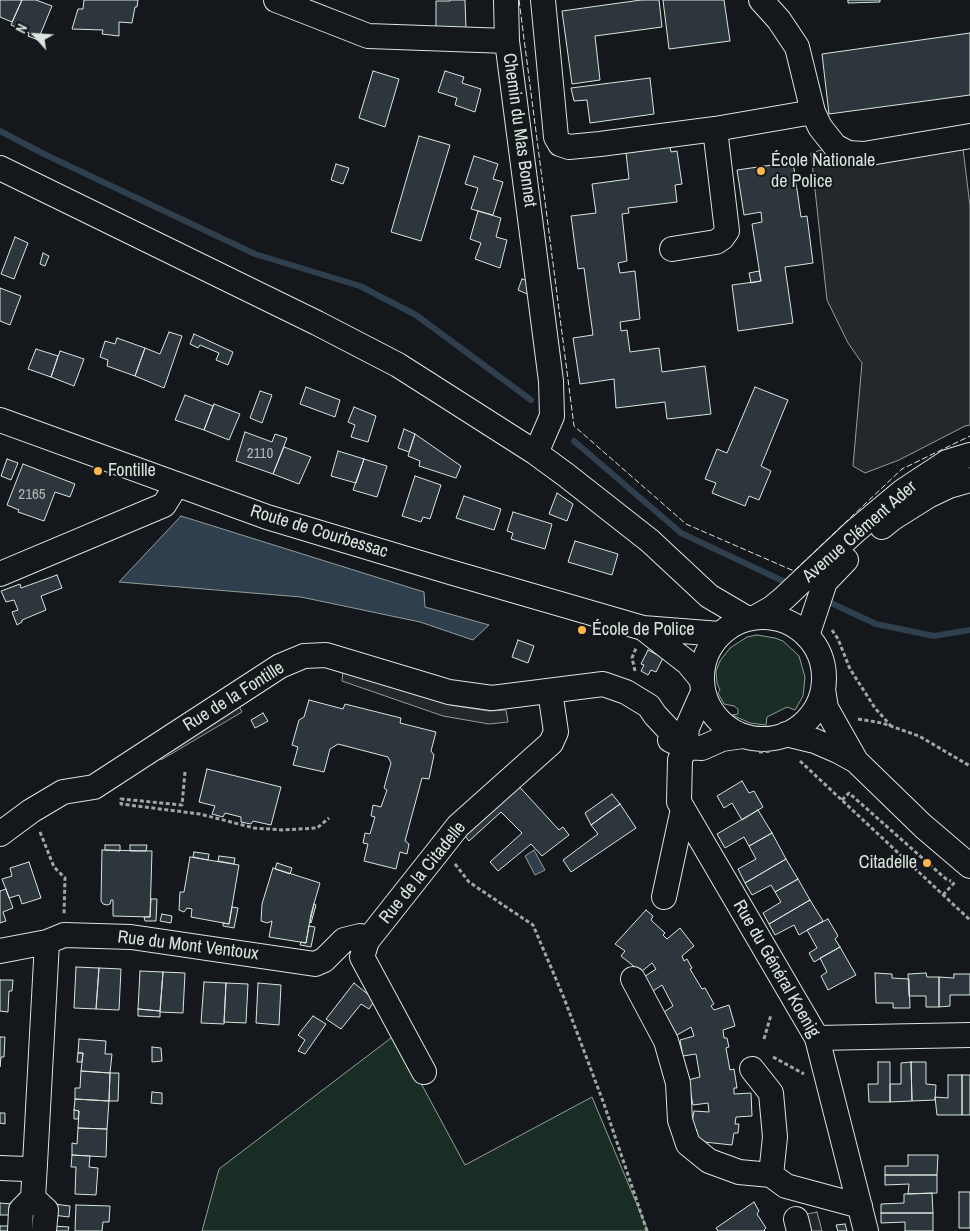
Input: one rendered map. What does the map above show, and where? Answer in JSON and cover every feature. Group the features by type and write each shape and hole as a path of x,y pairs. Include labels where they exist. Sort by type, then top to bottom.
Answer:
{"street":[{"name":"Chemin du Mas Bonnet","path":"276,0 368,36 507,41 551,381 552,416 536,453"},
{"path":"506,0 507,41"},
{"path":"543,0 556,137 560,144 576,147 715,129 814,112"},
{"path":"761,0 779,20 797,47 814,112 827,138 835,146 848,153 864,154 970,136"},
{"path":"672,249 716,242 727,231 715,129"},
{"path":"0,168 309,319 398,365 536,453 650,541 710,596 752,618"},
{"name":"Route de Courbessac","path":"0,420 267,517 643,628 722,633"},
{"name":"Avenue Clément Ader","path":"752,618 772,608 784,598 854,532 903,491 947,462 970,455"},
{"name":"Avenue Clément Ader","path":"807,636 825,582 858,548 893,518 949,486 970,480"},
{"path":"0,574 164,505 177,484"},
{"path":"710,596 722,633"},
{"path":"748,744 725,726 711,711 702,686 704,663 710,648 722,633 737,623 752,618 775,618 792,624 807,636 818,652 823,670 826,708 856,761"},
{"name":"Route de Courbessac","path":"643,628 688,663 702,686"},
{"name":"Rue de la Fontille","path":"0,834 31,811 63,792 94,787 280,666 304,656 326,655 458,693 492,698 603,684 626,692 636,699"},
{"name":"Rue du Général Koenig","path":"702,686 687,728 685,747 680,760 679,802 817,1038 866,1231"},
{"path":"780,743 803,724 815,708 823,689"},
{"name":"Rue de la Citadelle","path":"424,1072 362,957 367,941 458,826 551,743 556,732 550,691"},
{"path":"636,699 651,732 685,747 702,748 722,739 748,744 757,739 772,738 780,743 815,741 838,751 856,761 923,826 962,874"},
{"path":"664,897 683,809"},
{"name":"Rue du Mont Ventoux","path":"0,951 48,942 64,935 131,937 315,964 324,960 344,940 360,936 367,941"},
{"path":"20,1231 22,1210 33,1198 48,942"},
{"path":"633,979 666,1041 678,1082 680,1120 688,1144 709,1160 739,1172 771,1175 786,1186 860,1206"},
{"path":"817,1038 970,1035"},
{"path":"759,1061 770,1093 775,1137 771,1175"},
{"path":"0,1168 26,1170 35,1164"},
{"path":"33,1198 46,1210 44,1231"}],"path":[{"path":"829,626 838,639 850,669 875,708 892,726"},
{"path":"636,699 636,676 632,658 643,628"},
{"path":"858,719 882,723 919,736 970,766"},
{"path":"748,744 780,743"},
{"path":"798,759 970,920"},
{"path":"185,772 182,805 122,799 121,804 200,814 254,828 283,830 318,828 329,818"},
{"path":"31,811 54,867 65,878 64,917"},
{"path":"442,847 469,882 533,925 564,998 604,1104 647,1231"},
{"path":"944,895 962,874"},
{"path":"764,1039 771,1015"},
{"path":"759,1061 808,1077"}],"green space":[{"path":"757,635 783,641 799,656 805,677 803,696 795,710 787,707 767,717 766,725 750,723 732,715 738,714 738,709 724,704 718,693 720,690 717,683 716,671 720,661 730,648 747,637"},
{"path":"395,1035 465,1165 592,1097 648,1231 202,1231 219,1169"}],"shaded area":[{"path":"962,140 970,206 970,425 899,460 865,473 853,466 862,363 848,343 827,300 811,153 835,146"},
{"path":"343,670 450,705 489,711 506,710 508,722 489,724 443,716 342,681"},
{"path":"239,706 242,712 161,760 158,753"},
{"path":"817,1212 822,1231 806,1231 802,1215"}],"water":[{"path":"181,516 424,592 425,607 489,625 473,640 420,622 301,597 119,582"},
{"path":"534,850 545,870 535,875 525,856"}],"building":[{"path":"0,0 22,0 12,22 0,17"},
{"path":"22,0 36,0 52,6 38,40 28,36 29,33 11,25"},
{"path":"84,0 138,0 132,23 119,22 119,36 102,34 103,30 72,29 78,9 83,9"},
{"path":"465,0 466,29 436,30 436,1"},
{"path":"641,0 659,0 662,27 595,36 600,80 572,84 562,11"},
{"path":"663,0 724,0 730,41 669,49"},
{"path":"848,0 880,0 880,2 848,3"},
{"path":"970,33 970,95 829,114 822,54"},
{"path":"373,71 399,79 385,127 359,118"},
{"path":"445,71 464,77 462,83 481,89 475,112 455,105 457,98 438,92"},
{"path":"650,78 654,114 590,123 587,100 574,101 571,88"},
{"path":"419,136 450,145 421,241 391,232"},
{"path":"670,147 671,152 677,151 682,184 675,185 677,202 628,208 629,213 622,214 627,261 618,263 620,273 635,271 640,319 620,322 621,331 627,330 630,352 659,348 662,372 705,366 711,414 667,419 665,402 616,408 614,379 580,384 573,338 593,335 584,268 578,269 571,216 596,213 592,184 629,179 626,153"},
{"path":"474,156 498,164 493,179 503,182 493,215 471,209 478,188 465,184"},
{"path":"793,162 801,217 807,216 813,263 785,267 793,323 738,331 732,285 761,281 752,224 762,222 761,212 744,215 737,170"},
{"path":"336,164 349,168 343,184 331,180"},
{"path":"478,211 501,218 496,237 507,240 500,268 475,259 481,243 470,239"},
{"path":"15,237 28,243 14,279 1,274"},
{"path":"43,253 49,256 45,266 40,264"},
{"path":"759,271 761,281 751,283 749,273"},
{"path":"522,279 531,282 527,294 518,290"},
{"path":"0,288 21,296 10,325 0,321"},
{"path":"169,332 182,336 164,388 135,376 145,348 160,354"},
{"path":"194,334 233,352 228,365 216,360 219,353 200,345 198,348 190,344"},
{"path":"117,338 145,348 135,376 107,366 108,360 100,357 105,341 115,344"},
{"path":"36,349 58,356 51,377 28,369"},
{"path":"60,351 84,359 74,386 51,377"},
{"path":"306,387 340,400 335,417 300,404"},
{"path":"755,387 788,400 761,466 771,471 759,500 749,496 745,506 712,493 716,483 705,479 717,449 727,453"},
{"path":"260,391 272,395 262,423 250,418"},
{"path":"185,395 213,406 204,430 175,420"},
{"path":"214,404 240,414 229,440 204,430"},
{"path":"354,407 376,416 368,442 351,437 355,425 348,422"},
{"path":"404,429 415,434 409,452 398,448"},
{"path":"245,432 272,442 275,434 287,438 273,474 236,461"},
{"path":"415,434 461,466 456,478 419,466 420,461 408,456"},
{"path":"284,447 311,457 299,484 273,474"},
{"path":"338,451 364,459 356,483 331,476"},
{"path":"7,459 18,463 11,480 1,476"},
{"path":"364,459 387,466 377,497 353,490"},
{"path":"23,464 75,484 70,497 55,492 44,521 18,512 19,510 7,505"},
{"path":"415,476 441,485 430,519 423,517 421,522 402,516"},
{"path":"557,493 573,504 567,521 549,514"},
{"path":"464,496 501,509 494,530 456,518"},
{"path":"513,512 552,524 545,549 511,539 513,533 507,531"},
{"path":"575,541 618,554 612,575 568,562"},
{"path":"57,575 62,588 41,596 46,610 22,620 17,625 12,612 18,610 14,600 6,602 1,591 20,584 21,588"},
{"path":"518,640 534,646 528,663 512,657"},
{"path":"648,650 663,658 656,672 651,670 648,675 641,671 644,665 641,664"},
{"path":"309,700 343,709 345,704 401,718 400,723 436,732 431,751 434,755 429,779 422,778 405,841 409,844 407,854 400,852 396,869 364,861 368,844 363,843 365,833 370,834 375,817 371,816 373,805 381,807 387,790 384,788 391,763 388,757 338,744 330,749 324,772 293,765 298,747 292,745 299,720 304,717"},
{"path":"263,713 268,721 255,728 251,720"},
{"path":"207,769 281,787 271,825 253,821 251,824 241,822 241,817 225,813 223,817 212,814 215,806 199,802"},
{"path":"742,781 749,793 754,791 763,807 742,820 732,803 724,808 717,796"},
{"path":"515,782 559,830 563,827 569,835 542,856 531,844 498,871 490,862 522,833 501,812 469,841 462,832"},
{"path":"612,794 620,804 591,825 585,813"},
{"path":"620,804 636,828 571,872 563,860 598,834 591,825"},
{"path":"758,810 772,833 749,846 744,837 725,848 717,834"},
{"path":"772,833 786,859 745,883 738,869 756,859 749,846"},
{"path":"105,845 120,845 120,851 105,850"},
{"path":"130,845 147,845 146,851 130,851"},
{"path":"102,850 152,851 150,917 113,916 113,900 111,900 110,904 103,904 101,901"},
{"path":"194,852 209,854 208,860 193,857"},
{"path":"219,856 235,858 234,864 218,861"},
{"path":"190,857 239,865 229,924 191,917 192,909 187,908 184,912 179,910 180,892 184,892"},
{"path":"786,859 798,879 775,892 771,885 752,895 745,883"},
{"path":"29,862 41,898 22,904 19,895 9,898 2,879 12,876 10,868"},
{"path":"277,863 292,868 290,874 275,869"},
{"path":"273,868 320,883 311,914 306,943 269,937 272,921 267,923 261,921 262,904"},
{"path":"798,879 810,900 769,924 763,913 781,902 775,892"},
{"path":"6,889 13,908 3,912 6,921 0,923 0,891"},
{"path":"151,899 157,899 156,921 145,921 144,917 150,917"},
{"path":"810,900 823,921 799,935 794,925 775,935 769,924"},
{"path":"314,904 316,905 311,923 310,922"},
{"path":"232,907 238,908 234,928 223,926 223,923 229,924"},
{"path":"646,910 653,916 651,920 665,933 663,935 667,939 680,928 694,946 682,956 684,961 687,959 692,968 690,969 702,989 705,988 714,1004 711,1006 714,1010 729,1005 735,1026 723,1030 724,1038 727,1038 729,1047 726,1048 730,1070 734,1069 737,1088 734,1088 734,1094 751,1093 752,1116 736,1117 735,1124 739,1124 738,1133 734,1133 732,1145 695,1141 697,1130 691,1129 694,1111 709,1112 708,1103 693,1105 688,1080 700,1077 696,1054 683,1056 680,1040 694,1036 691,1027 677,1035 664,1012 673,1006 662,985 653,991 644,977 656,969 652,963 641,972 621,956 625,951 615,944"},
{"path":"162,914 172,916 171,923 160,921"},
{"path":"828,919 838,936 835,939 840,947 814,962 809,953 817,948 807,930"},
{"path":"309,926 315,927 311,947 300,945 301,942 306,943"},
{"path":"840,947 856,975 828,990 821,976 827,972 820,958"},
{"path":"76,967 99,968 96,1009 74,1008"},
{"path":"99,968 121,969 119,1010 96,1009"},
{"path":"140,971 163,972 160,1011 138,1009"},
{"path":"163,972 185,973 183,1013 160,1012"},
{"path":"875,973 892,974 892,978 909,979 910,1008 893,1008 893,1003 876,1003"},
{"path":"926,973 927,977 939,977 939,1007 926,1007 926,996 909,996 908,974"},
{"path":"954,974 970,974 970,995 950,995 950,1006 939,1007 939,977 954,978"},
{"path":"0,980 13,980 12,991 9,991 8,1012 0,1011"},
{"path":"204,982 226,983 224,1024 201,1023"},
{"path":"226,983 248,984 246,1023 224,1022"},
{"path":"258,983 281,985 279,1025 256,1023"},
{"path":"354,983 375,1000 369,1009 361,1004 341,1029 326,1019"},
{"path":"138,1009 160,1011 160,1017 138,1016"},
{"path":"313,1016 326,1024 305,1054 298,1051 305,1040 298,1035"},
{"path":"0,1037 5,1037 4,1057 1,1057 0,1067"},
{"path":"79,1039 106,1041 105,1054 112,1054 110,1073 81,1071 83,1053 78,1053"},
{"path":"152,1047 161,1048 162,1061 152,1062"},
{"path":"78,1053 83,1053 82,1062 77,1062"},
{"path":"878,1062 890,1062 890,1102 869,1102 868,1084 878,1084"},
{"path":"911,1062 912,1101 890,1102 890,1084 901,1084 901,1063"},
{"path":"911,1062 926,1062 926,1084 936,1085 935,1100 912,1101"},
{"path":"81,1071 110,1073 109,1101 75,1099 75,1088 80,1088"},
{"path":"110,1073 119,1073 118,1101 109,1101"},
{"path":"948,1075 962,1075 962,1115 937,1115 935,1097 948,1098"},
{"path":"962,1075 970,1075 970,1115 962,1115"},
{"path":"152,1092 162,1093 162,1104 151,1103"},
{"path":"75,1099 109,1101 107,1129 78,1128 79,1111 74,1110"},
{"path":"74,1110 79,1111 78,1119 74,1119"},
{"path":"0,1113 5,1113 5,1124 0,1123"},
{"path":"78,1128 107,1129 106,1157 72,1155 72,1143 77,1144"},
{"path":"72,1155 90,1156 89,1167 98,1168 96,1195 75,1194 76,1167 71,1167"},
{"path":"908,1155 938,1155 937,1175 885,1175 885,1166 908,1166"},
{"path":"885,1175 937,1175 937,1193 908,1194 909,1184 885,1185"},
{"path":"959,1192 970,1192 970,1228 959,1228"},
{"path":"932,1193 933,1213 881,1213 881,1204 904,1203 904,1194"},
{"path":"754,1202 759,1211 757,1214 766,1228 765,1231 718,1231 716,1228"},
{"path":"0,1203 12,1204 11,1215 0,1215"},
{"path":"54,1204 70,1206 69,1217 53,1215"},
{"path":"76,1205 110,1206 109,1222 103,1222 102,1231 75,1231"},
{"path":"881,1213 933,1213 933,1231 905,1231 905,1222 881,1223"},
{"path":"845,1224 847,1231 838,1231 836,1225"},
{"path":"0,1226 10,1226 10,1231 0,1231"},
{"path":"52,1226 69,1227 68,1231 51,1231"}],"waterway":[{"path":"0,131 46,155 255,254 360,286 416,315 531,400"},
{"path":"574,441 681,533 785,582"},
{"path":"831,603 876,624 934,636 970,630"}],"fence":[{"path":"519,0 574,426 686,524 794,571 902,469 970,436"}],"place":[{"name":"École Nationale de Police","path":"761,171"},
{"name":"Fontille","path":"98,471"},
{"name":"École de Police","path":"582,630"},
{"name":"Citadelle","path":"927,863"}]}
